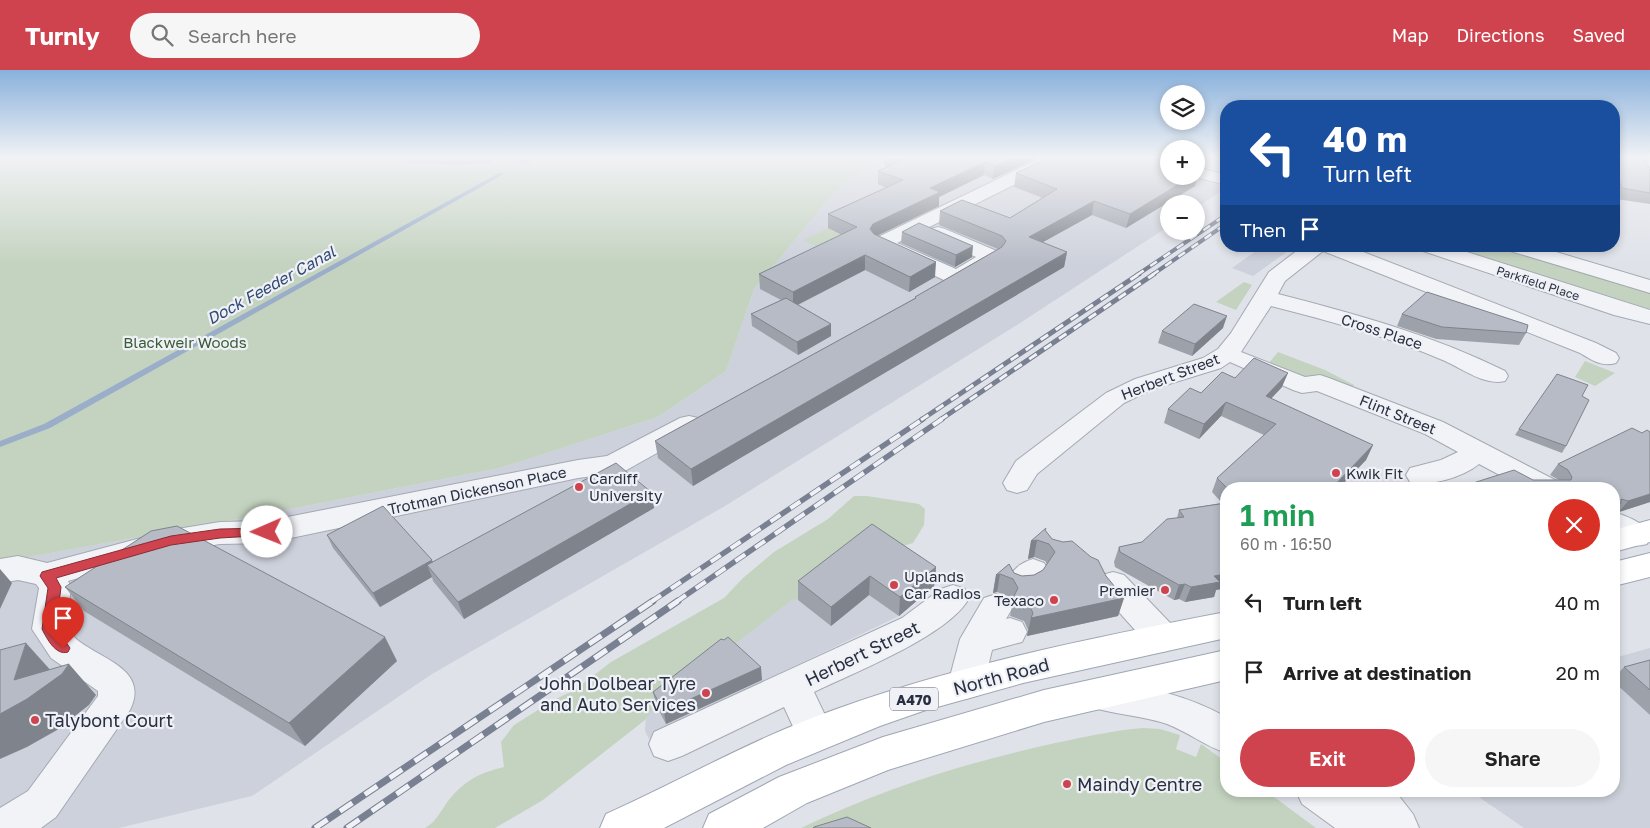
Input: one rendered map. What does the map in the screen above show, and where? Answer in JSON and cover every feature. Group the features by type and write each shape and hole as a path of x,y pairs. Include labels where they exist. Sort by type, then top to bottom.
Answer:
{"main road":[{"path":"1620,572 1650,565"},
{"name":"North Road","path":"620,828 752,763 815,734 865,715 966,684 1043,664 1220,626"},
{"path":"724,828 794,790 883,754 1034,709 1220,666"}],"street":[{"path":"956,277 881,243 982,193"},
{"path":"918,225 992,256 931,292"},
{"name":"Herbert Street","path":"1018,483 1026,468 1114,398 1144,384 1206,366 1227,354 1241,336 1277,276 1308,252"},
{"path":"1344,252 1588,348 1607,358"},
{"name":"Parkfield Place","path":"1445,252 1622,310 1650,317"},
{"name":"Parkfield Place","path":"1534,252 1650,287"},
{"name":"Cross Place","path":"1264,297 1386,330 1466,360 1496,376"},
{"name":"Flint Street","path":"1240,359 1302,385 1320,383 1434,428 1536,482"},
{"name":"Trotman Dickenson Place","path":"47,576 171,541 220,533 267,532 578,468 613,465 707,414"},
{"path":"1420,475 1472,458 1476,450"},
{"path":"0,571 18,568 47,576 55,587 49,629 63,648 115,683 117,699 42,804 6,828"},
{"path":"1111,588 1163,638"},
{"name":"Herbert Street","path":"668,744 793,687 914,628 953,598"},
{"path":"966,684 994,624"},
{"name":"Herbert Street","path":"793,687 815,734"},
{"path":"1095,694 1146,701 1176,710 1201,720 1220,732"},
{"path":"1325,797 1369,828"},
{"path":"1372,797 1384,808 1398,828"}],"shaded area":[{"name":"Cardiff University","path":"834,193 1218,193 1205,202 1205,195 1160,195 1160,232 1017,325 725,506 432,674 252,796 119,828 0,828 0,562 218,523 500,468 658,417 726,371 754,289"},
{"path":"1255,252 1287,252 1253,276 1232,268"},
{"path":"866,536 938,583 899,616 668,727 649,739 645,731 647,701"},
{"path":"1650,648 1650,828 1524,828 1479,797 1620,797 1620,656"}],"green space":[{"name":"Blackweir Woods","path":"0,193 834,193 754,289 726,371 658,417 500,468 218,523 0,562"},
{"path":"828,228 865,245 839,258 803,240"},
{"path":"1466,252 1518,252 1650,292 1650,309"},
{"path":"1244,282 1252,285 1236,310 1216,302"},
{"path":"1278,352 1325,370 1354,385 1351,390 1297,377 1267,365"},
{"path":"1585,361 1615,373 1595,386 1575,377"},
{"path":"854,496 867,496 919,504 925,509 924,525 913,543 903,546 798,600 793,599 656,705 645,720 543,800 495,828 425,828 466,783 487,772 504,767 501,742 514,725 554,700 576,689 611,662 724,598 743,578 774,552 828,519"},
{"name":"Maindy Centre","path":"1130,729 1160,729 1180,735 1176,749 1196,757 1201,744 1220,758 1220,797 1274,797 1316,828 801,828 859,802 919,780 1011,753"}],"building":[{"path":"874,193 937,193 873,224 870,229 874,234 936,262 910,277 865,255 793,292 759,274 857,227 828,214"},
{"path":"1050,193 1164,193 1130,214 1094,201 1029,237 1067,252 691,469 655,441 916,298 1002,247 1006,241 1002,236 940,211 962,200 1010,218"},
{"path":"919,223 973,246 956,255 902,232"},
{"path":"1427,292 1528,325 1526,333 1442,327 1402,314"},
{"path":"786,298 831,324 797,342 751,314"},
{"path":"1194,304 1227,316 1195,344 1162,331"},
{"path":"1254,358 1288,373 1266,396 1373,445 1338,482 1221,482 1217,478 1276,424 1226,402 1204,424 1168,409 1190,388 1201,393 1222,372 1235,378"},
{"path":"1557,374 1588,385 1582,396 1589,400 1566,446 1519,429"},
{"path":"1632,428 1642,433 1647,430 1650,432 1650,494 1628,501 1621,499 1620,503 1620,482 1476,482 1514,470 1533,480 1571,480 1572,477 1568,470 1558,464"},
{"path":"616,463 651,492 458,602 427,565"},
{"path":"1220,504 1220,575 1214,576 1220,582 1191,587 1185,584 1179,585 1120,552 1119,547 1142,542 1167,519 1184,517 1179,510"},
{"path":"383,506 432,560 373,593 327,535"},
{"path":"872,524 936,567 900,597 870,576 831,607 798,581"},
{"path":"177,526 385,637 289,723 65,587 151,531"},
{"path":"1046,528 1045,530 1052,539 1063,542 1072,541 1091,557 1098,560 1106,576 1124,598 1031,618 1033,613 1028,603 1013,598 1018,588 1013,579 1000,574 996,575 1009,564 1014,573 1022,576 1034,575 1043,570 1055,552 1049,544 1037,540 1031,541"},
{"path":"728,637 761,667 664,711 653,692 721,639 724,640"},
{"path":"26,643 14,680 69,664 62,674 27,699 0,714 0,650"},
{"path":"1650,660 1650,690 1624,667"},
{"path":"847,817 871,828 813,828 814,827"}],"waterway":[{"name":"Dock Feeder Canal","path":"0,444 47,426 466,193"}],"railway":[{"path":"1137,275 1220,219"},
{"path":"1152,275 1220,228"},
{"path":"921,420 1139,274"},
{"path":"940,420 1154,274"},
{"path":"651,602 923,419"},
{"path":"676,602 942,419"},
{"path":"315,828 653,601"},
{"path":"347,828 678,601"}],"place":[{"name":"Kwik Fit","path":"1336,473"},
{"name":"Cardiff University","path":"579,487"},
{"name":"Uplands Car Radios","path":"894,585"},
{"name":"Premier","path":"1165,590"},
{"name":"Texaco","path":"1054,600"},
{"name":"John Dolbear Tyre and Auto Services","path":"706,693"},
{"name":"Talybont Court","path":"35,720"},
{"name":"Maindy Centre","path":"1067,784"}],"route":[{"path":"63,648 49,629 55,587 47,576 171,541 220,533 267,532"}]}
